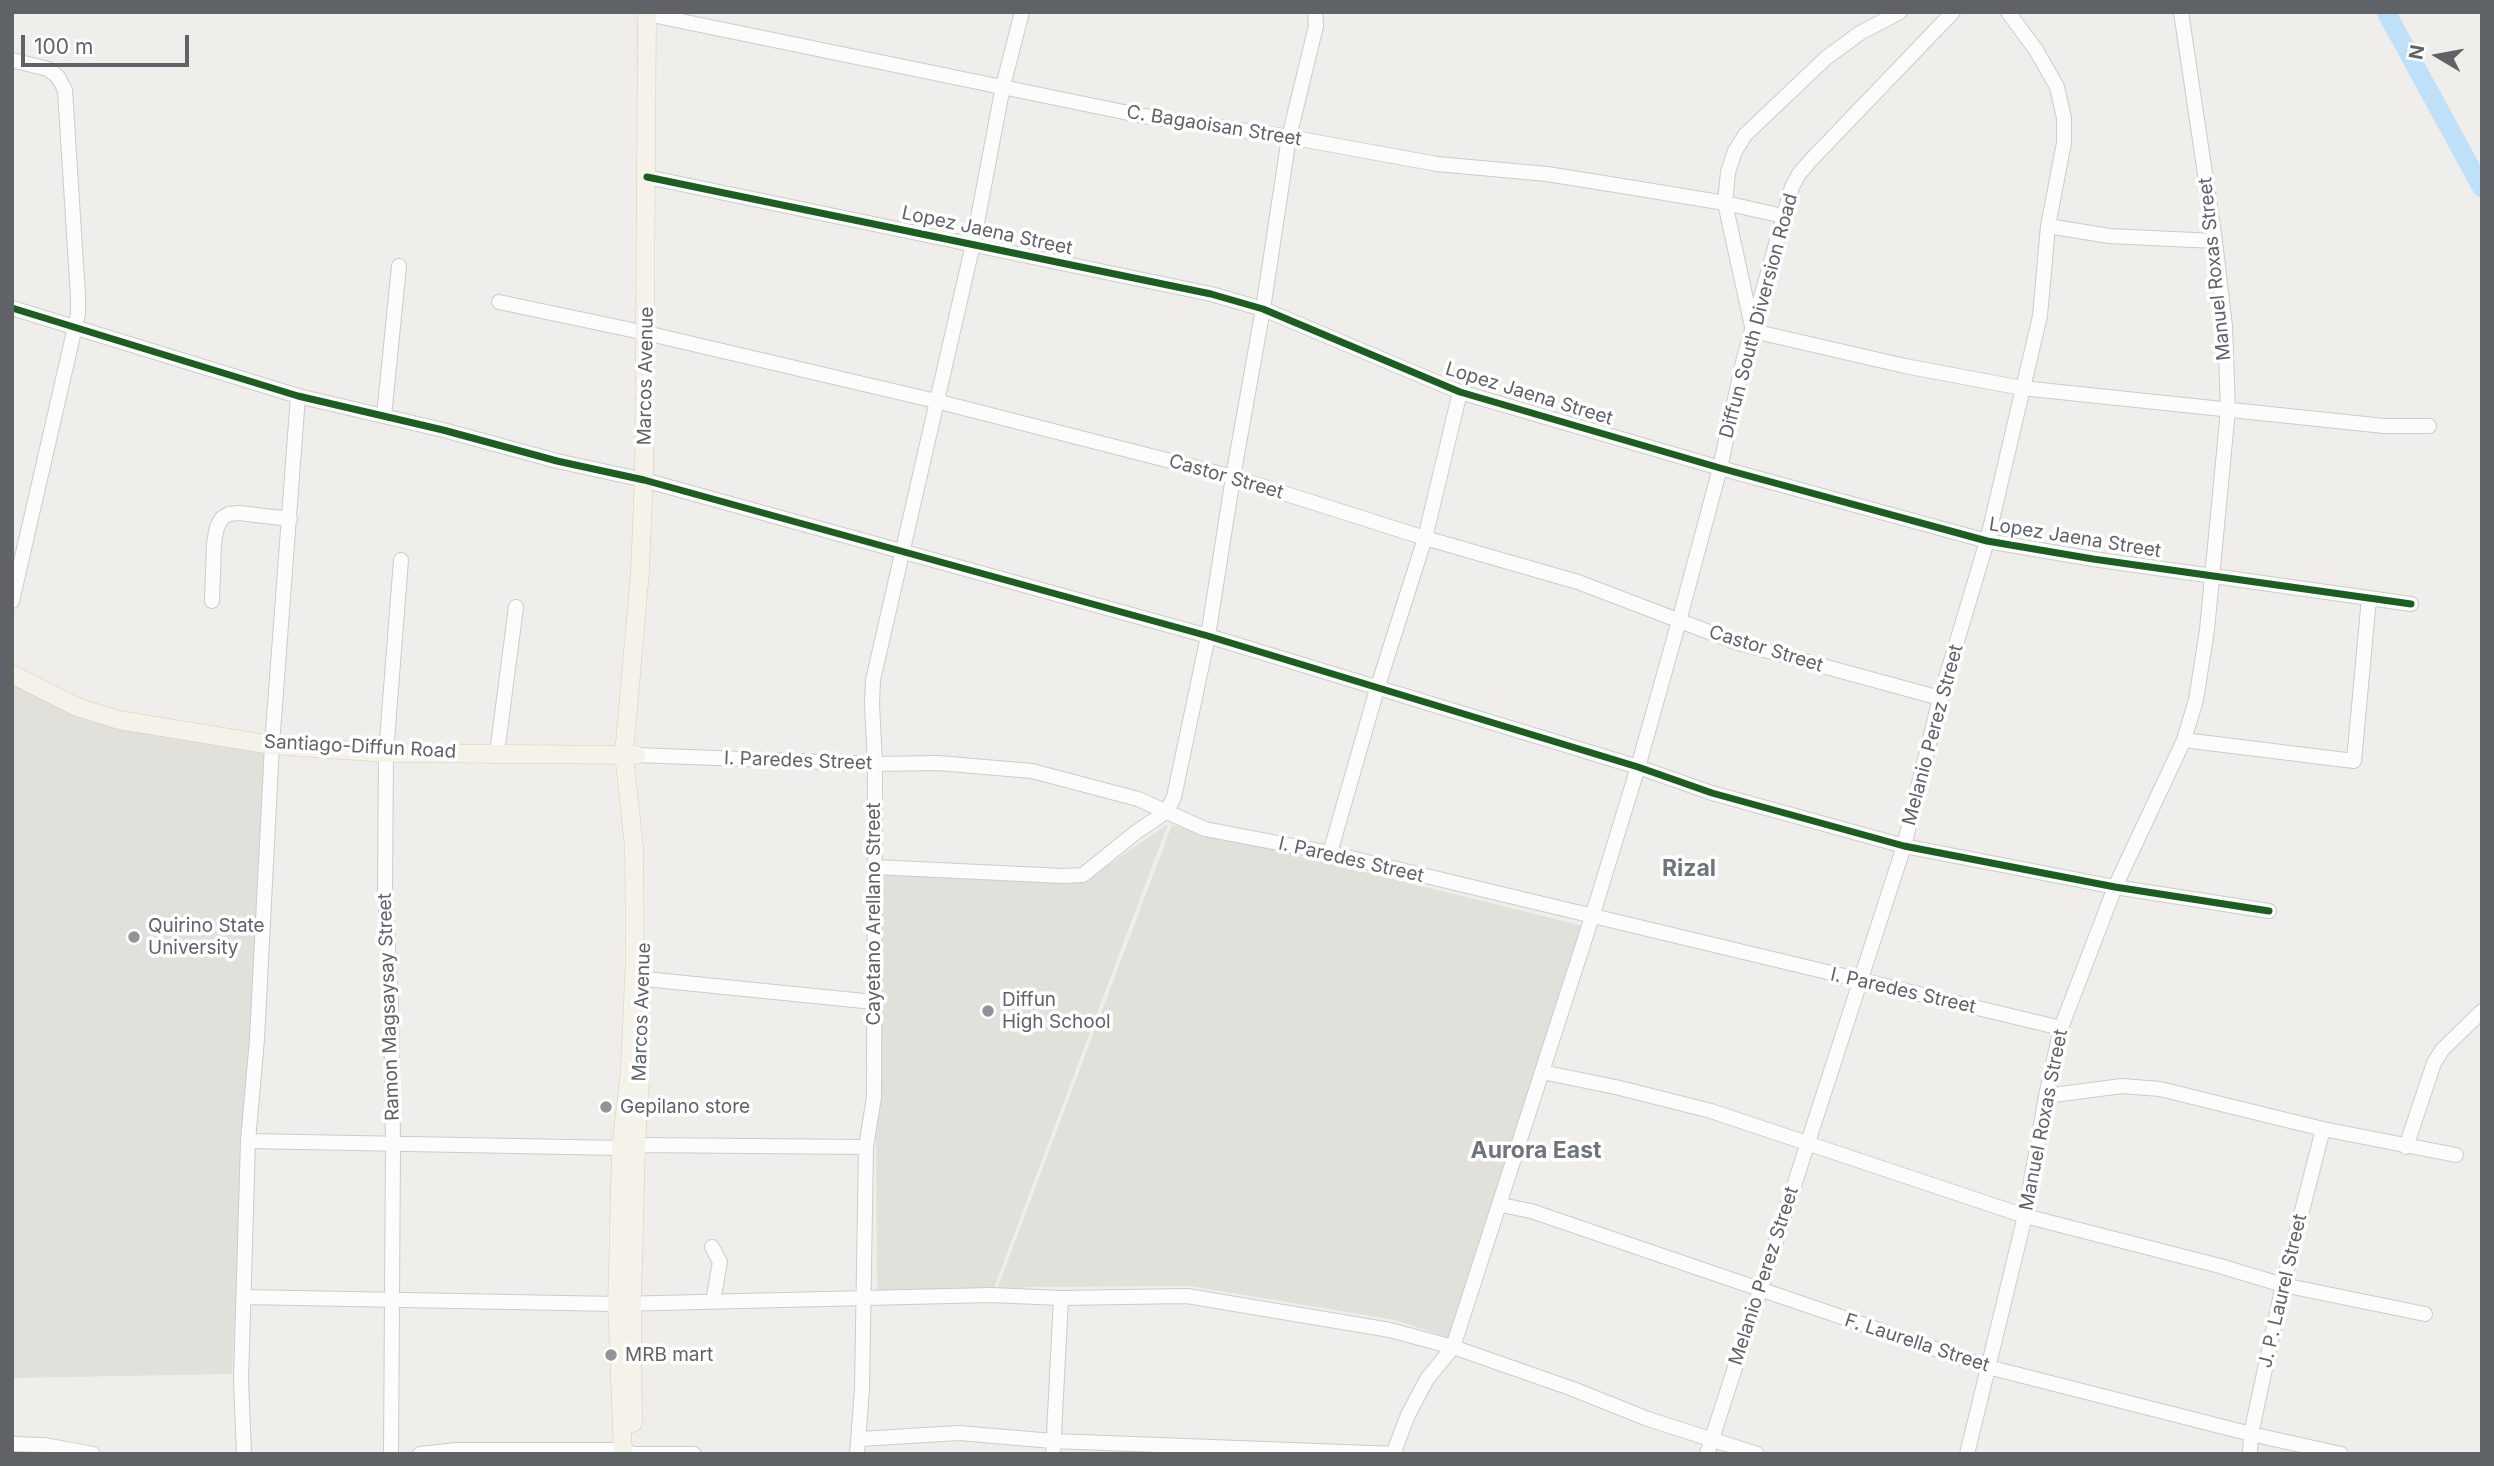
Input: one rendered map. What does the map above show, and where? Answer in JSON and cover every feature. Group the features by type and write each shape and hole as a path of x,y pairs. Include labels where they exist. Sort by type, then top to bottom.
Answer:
{"main road":[{"name":"Marcos Avenue","path":"628,1453 624,1304 630,1069 640,978 629,750 644,480 648,13"},
{"name":"Santiago-Diffun Road","path":"12,674 77,707 119,720 272,745 386,753 629,750"}],"street":[{"name":"Cayetano Arellano Street","path":"858,1446 866,1147 874,1097 873,680 973,244 1003,86 1022,12"},
{"path":"875,867 1063,877 1083,875 1167,811 1174,797 1208,636 1233,477 1264,309 1289,137 1317,26 1315,12"},
{"path":"1900,12 1860,33 1826,58 1745,135 1735,151 1728,172 1725,203 1753,331 1905,366 2022,388 2384,426 2430,426"},
{"name":"Diffun South Diversion Road","path":"1394,1453 1408,1415 1427,1380 1453,1347 1592,917 1679,621 1720,468 1743,362 1792,187 1799,174 1954,12"},
{"name":"Melanio Perez Street","path":"1707,1454 1904,846 1940,698 1987,541 2040,316 2048,226 2064,143 2064,118 2057,87 2036,50 2008,12"},
{"name":"Manuel Roxas Street","path":"1967,1454 2025,1216 2061,1028 2115,887 2184,740 2196,700 2207,631 2228,410 2225,326 2216,241 2181,12"},
{"name":"C. Bagaoisan Street","path":"648,13 1143,116 1289,137 1437,164 1547,174 1725,203 1783,216"},
{"path":"12,60 48,69 58,77 65,90 78,296 75,329 12,601"},
{"name":"Lopez Jaena Street","path":"648,177 1211,294 1264,309 1460,392 1720,468 1987,541 2093,559 2412,604"},
{"path":"2048,226 2109,236 2216,241"},
{"path":"384,416 399,266"},
{"name":"Castor Street","path":"499,302 646,333 936,401 1233,477 1425,538 1578,582 1735,642 1940,698"},
{"path":"12,308 298,396 556,461 644,480 1208,636 1638,767 1712,793 1904,846 2115,887 2269,911"},
{"path":"1329,853 1425,538 1460,392"},
{"path":"244,1454 241,1380 248,1141 257,1039 272,745 298,396"},
{"path":"212,601 214,543 222,518 239,513 290,519"},
{"name":"Ramon Magsaysay Street","path":"391,1454 393,1144 391,1003 385,892 386,753 401,560"},
{"path":"2184,740 2354,761 2369,598"},
{"path":"496,753 516,607"},
{"name":"I. Paredes Street","path":"629,750 875,764 938,763 1032,771 1138,799 1205,829 1329,853 2061,1028"},
{"path":"640,978 874,1002"},
{"path":"2406,1147 2434,1063 2442,1050 2482,1011"},
{"path":"1542,1072 1711,1111 2025,1216 2283,1285 2426,1314"},
{"path":"2046,1096 2122,1086 2160,1089 2323,1129 2456,1155"},
{"name":"J. P. Laurel Street","path":"2250,1454 2250,1434 2283,1285 2323,1129"},
{"path":"248,1141 866,1147"},
{"name":"F. Laurella Street","path":"1501,1205 1531,1210 1989,1367 2250,1434 2341,1454"},
{"path":"712,1248 720,1262 713,1301"},
{"path":"243,1297 624,1304 991,1295 1061,1298 1187,1296 1390,1330 1453,1347 1573,1389 1648,1419 1758,1454"},
{"path":"1053,1448 1061,1298"},
{"path":"858,1446 959,1433 1053,1448 1394,1453"},
{"path":"12,1444 93,1454"},
{"path":"420,1454 457,1450 694,1454"}],"shaded area":[{"name":"Quirino State University","path":"12,682 92,722 258,748 263,753 265,760 232,1374 12,1378"},
{"name":"Diffun High School","path":"1168,824 994,1288 877,1293 876,1138 882,875 982,876 1071,884 1110,864"},
{"path":"1172,825 1584,926 1453,1339 1395,1320 1190,1286 997,1289"}],"waterway":[{"path":"2386,12 2482,188"}],"cycle path":[{"path":"647,177 1211,294 1263,309 1460,392 1720,468 1987,541 2093,559 2411,604"},
{"path":"12,308 298,396 644,480 1208,636 1638,767 1712,793 1904,846 2115,887 2269,911"}],"place":[{"name":"Quirino State University","path":"134,937"},
{"name":"Diffun High School","path":"988,1011"},
{"name":"Gepilano store","path":"606,1107"},
{"name":"MRB mart","path":"611,1355"}],"district":[{"name":"Rizal","path":"1689,869"},
{"name":"Aurora East","path":"1536,1151"}]}
